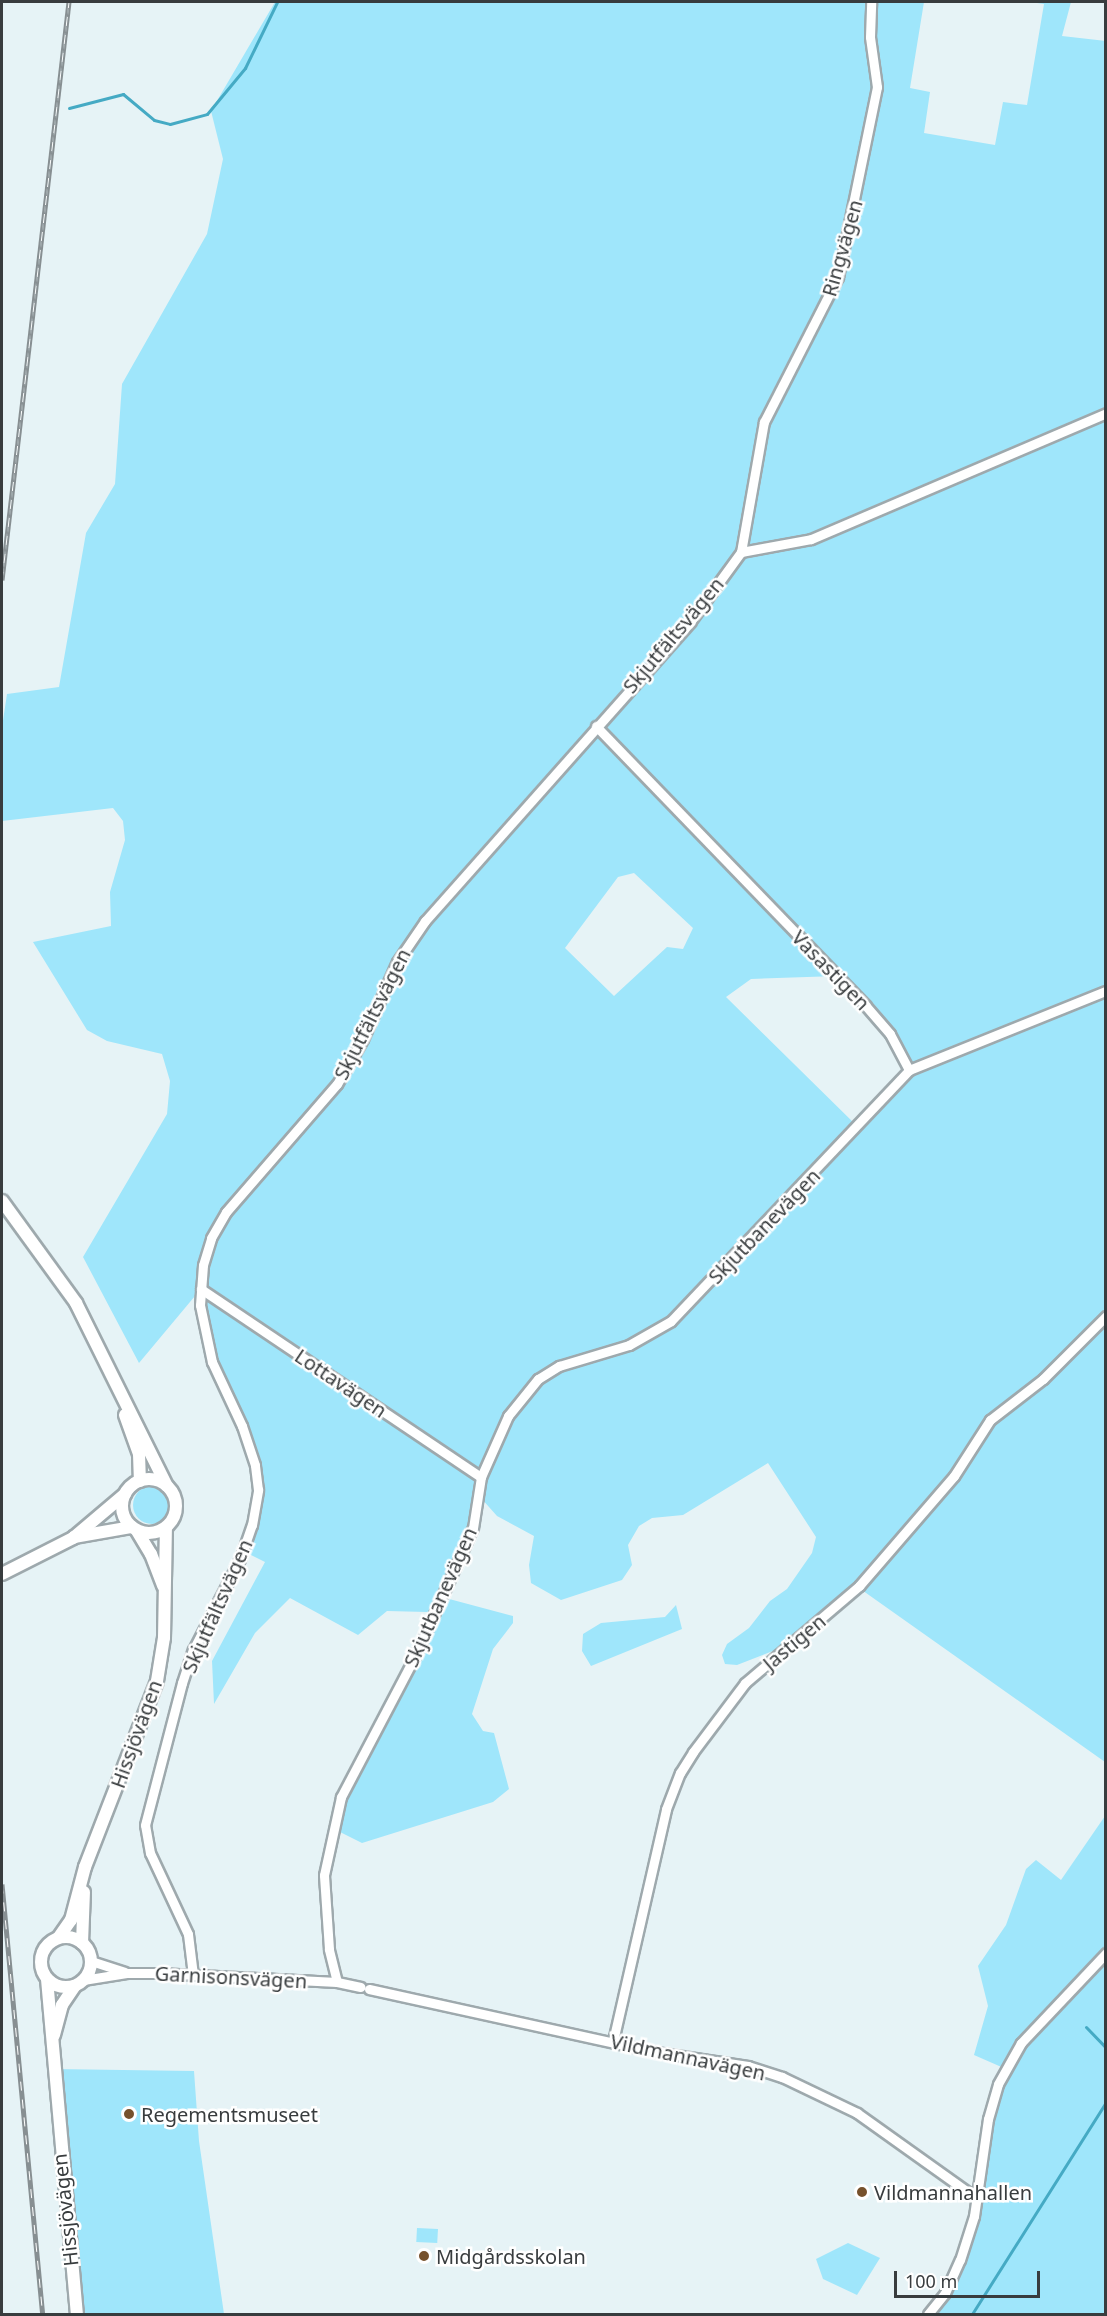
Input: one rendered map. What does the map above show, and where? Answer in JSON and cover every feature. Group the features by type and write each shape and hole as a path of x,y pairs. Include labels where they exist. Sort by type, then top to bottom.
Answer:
{"main road":[{"path":"2,1201 57,1274 102,1355 177,1506 166,1528 157,1533 134,1529 73,1538"},
{"path":"102,1355 139,1454 140,1480"},
{"path":"2,1574 73,1538 140,1480 157,1480 167,1486"},
{"path":"125,1494 123,1514 134,1529"},
{"name":"Hissjövägen","path":"59,1937 71,1920 85,1867 157,1681 166,1596 166,1528"},
{"name":"Hissjövägen","path":"134,1529 152,1554 166,1596"},
{"name":"Hissjövägen","path":"82,1943 85,1867"},
{"path":"59,1937 82,1943 91,1961 79,1983 63,1986 47,1979 40,1962 45,1947 59,1937"},
{"name":"Hissjövägen","path":"47,1979 52,2069 76,2314"},
{"name":"Hissjövägen","path":"52,2069 55,2030 62,2005 79,1983"}],"street":[{"name":"Ringvägen","path":"741,552 764,422 783,380 820,319 843,255 877,87 870,37 871,2"},
{"path":"741,552 812,539 1106,413"},
{"name":"Skjutfältsvägen","path":"193,1975 188,1934 150,1853 145,1825 182,1683 193,1650 240,1559 252,1526 258,1490 255,1465 242,1426 212,1362 204,1336 201,1289 211,1238 226,1212 337,1084 410,941 690,621 741,552"},
{"name":"Vasastigen","path":"596,726 865,1005 890,1034 909,1070"},
{"path":"909,1070 1106,991"},
{"name":"Skjutbanevägen","path":"337,1982 329,1949 324,1875 340,1797 416,1654 473,1528 482,1477 508,1416 538,1379 573,1361 629,1345 671,1321 909,1070"},
{"name":"Lottavägen","path":"201,1289 482,1477"},
{"name":"Jastigen","path":"613,2041 666,1809 680,1773 693,1752 745,1683 859,1586 954,1476 990,1420 1043,1378 1106,1316"},
{"path":"928,2314 945,2293 960,2260 976,2198 998,2084 1021,2043 1106,1953"},
{"name":"Garnisonsvägen","path":"91,1961 126,1973"},
{"name":"Garnisonsvägen","path":"79,1983 126,1973 337,1982"},
{"name":"Vildmannavägen","path":"337,1982 613,2041 747,2066 819,2092 857,2113 976,2198"}],"shaded area":[{"path":"275,2 924,2 910,88 930,92 924,133 995,145 1003,102 1027,105 1044,4 1030,2 1071,2 1062,36 1106,41 1105,1762 859,1588 793,1643 737,1665 725,1664 722,1655 727,1644 749,1628 770,1601 787,1589 812,1553 816,1537 768,1463 683,1515 652,1518 639,1526 628,1545 632,1565 622,1580 561,1600 531,1583 529,1565 534,1536 497,1516 481,1498 473,1528 438,1596 513,1616 513,1623 493,1649 472,1714 483,1731 494,1733 509,1789 493,1802 362,1843 332,1828 341,1797 434,1616 427,1612 387,1611 358,1635 290,1598 255,1633 214,1704 212,1661 265,1562 243,1551 252,1525 255,1465 212,1362 200,1290 139,1363 83,1257 167,1114 170,1081 162,1054 107,1041 87,1030 33,942 111,926 110,892 125,840 123,821 113,808 2,821 2,727 7,694 59,687 86,533 115,484 122,384 207,234 223,159 211,111","holes":["634,873 693,928 683,949 667,947 614,996 565,948 618,877","837,976 890,1034 909,1070 857,1126 726,997 751,979"]},
{"path":"152,1486 165,1492 171,1505 165,1518 152,1524 139,1518 133,1505 139,1492"},
{"path":"676,1605 682,1629 591,1666 582,1651 583,1634 601,1623 665,1617"},
{"path":"1105,1816 1105,2314 928,2314 945,2293 974,2216 982,2154 1006,2069 974,2055 988,2006 978,1966 1006,1925 1026,1869 1036,1860 1061,1880"},
{"path":"52,2069 194,2071 199,2141 224,2314 77,2314"},
{"path":"417,2228 438,2229 437,2243 416,2242"},
{"path":"848,2243 880,2258 857,2295 823,2279 816,2259"}],"waterway":[{"path":"69,108 123,94 154,120 170,124 207,114 245,68 277,2"},
{"path":"1086,2027 1106,2048"},
{"path":"972,2314 1106,2102"}],"railway":[{"path":"2,580 69,2"},
{"path":"2,1884 43,2314"}],"place":[{"name":"Regementsmuseet","path":"129,2114"},
{"name":"Vildmannahallen","path":"862,2192"},
{"name":"Midgårdsskolan","path":"424,2256"}]}
